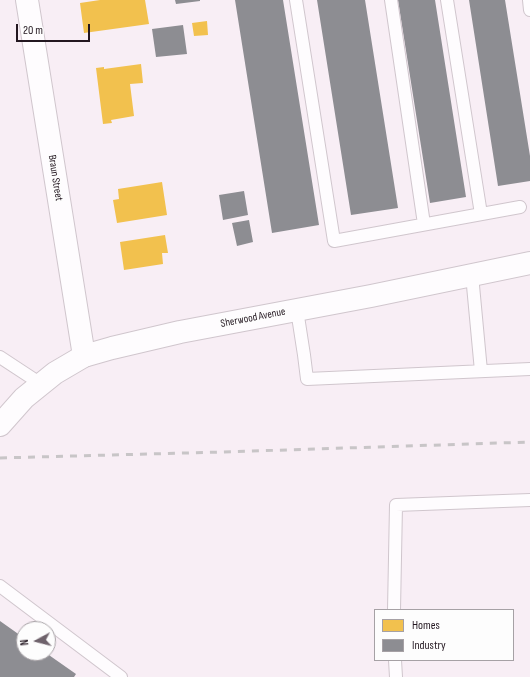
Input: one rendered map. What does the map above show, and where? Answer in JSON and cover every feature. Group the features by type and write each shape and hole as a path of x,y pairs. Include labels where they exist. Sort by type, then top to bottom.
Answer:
{"street":[{"name":"Braun Street","path":"27,0 84,356"},
{"name":"Sherwood Avenue","path":"0,425 24,398 54,373 84,356 180,332 371,296 530,263"}],"lane":[{"path":"296,0 334,241 520,207"},
{"path":"391,0 424,224"},
{"path":"447,0 482,214"},
{"path":"528,0 530,10"},
{"path":"472,275 481,371"},
{"path":"298,310 307,379 530,369"},
{"path":"0,357 41,384"},
{"path":"394,609 396,505 530,500"},
{"path":"0,586 121,677"},
{"path":"395,661 396,677"}],"building: Homes":[{"path":"100,0 145,0 149,24 84,33 80,3"},
{"path":"207,21 208,35 194,36 192,23"},
{"path":"141,64 143,83 130,84 134,116 111,120 112,123 103,124 96,68 104,67 104,69"},
{"path":"162,182 167,215 117,223 113,200 119,199 118,189"},
{"path":"165,235 168,253 162,253 163,264 124,270 120,242"}],"building: Industry":[{"path":"175,0 200,0 200,1 176,4"},
{"path":"235,0 283,0 319,225 272,233"},
{"path":"317,0 365,0 398,208 351,215"},
{"path":"398,0 435,0 466,197 430,203"},
{"path":"469,0 505,0 530,156 530,181 498,186"},
{"path":"183,25 187,54 156,57 152,29"},
{"path":"244,191 248,215 223,220 219,195"},
{"path":"249,220 253,242 237,246 232,223"},
{"path":"0,621 16,632 16,661 56,660 76,674 74,677 0,677"}],"railway":[{"path":"0,458 530,442"}]}
